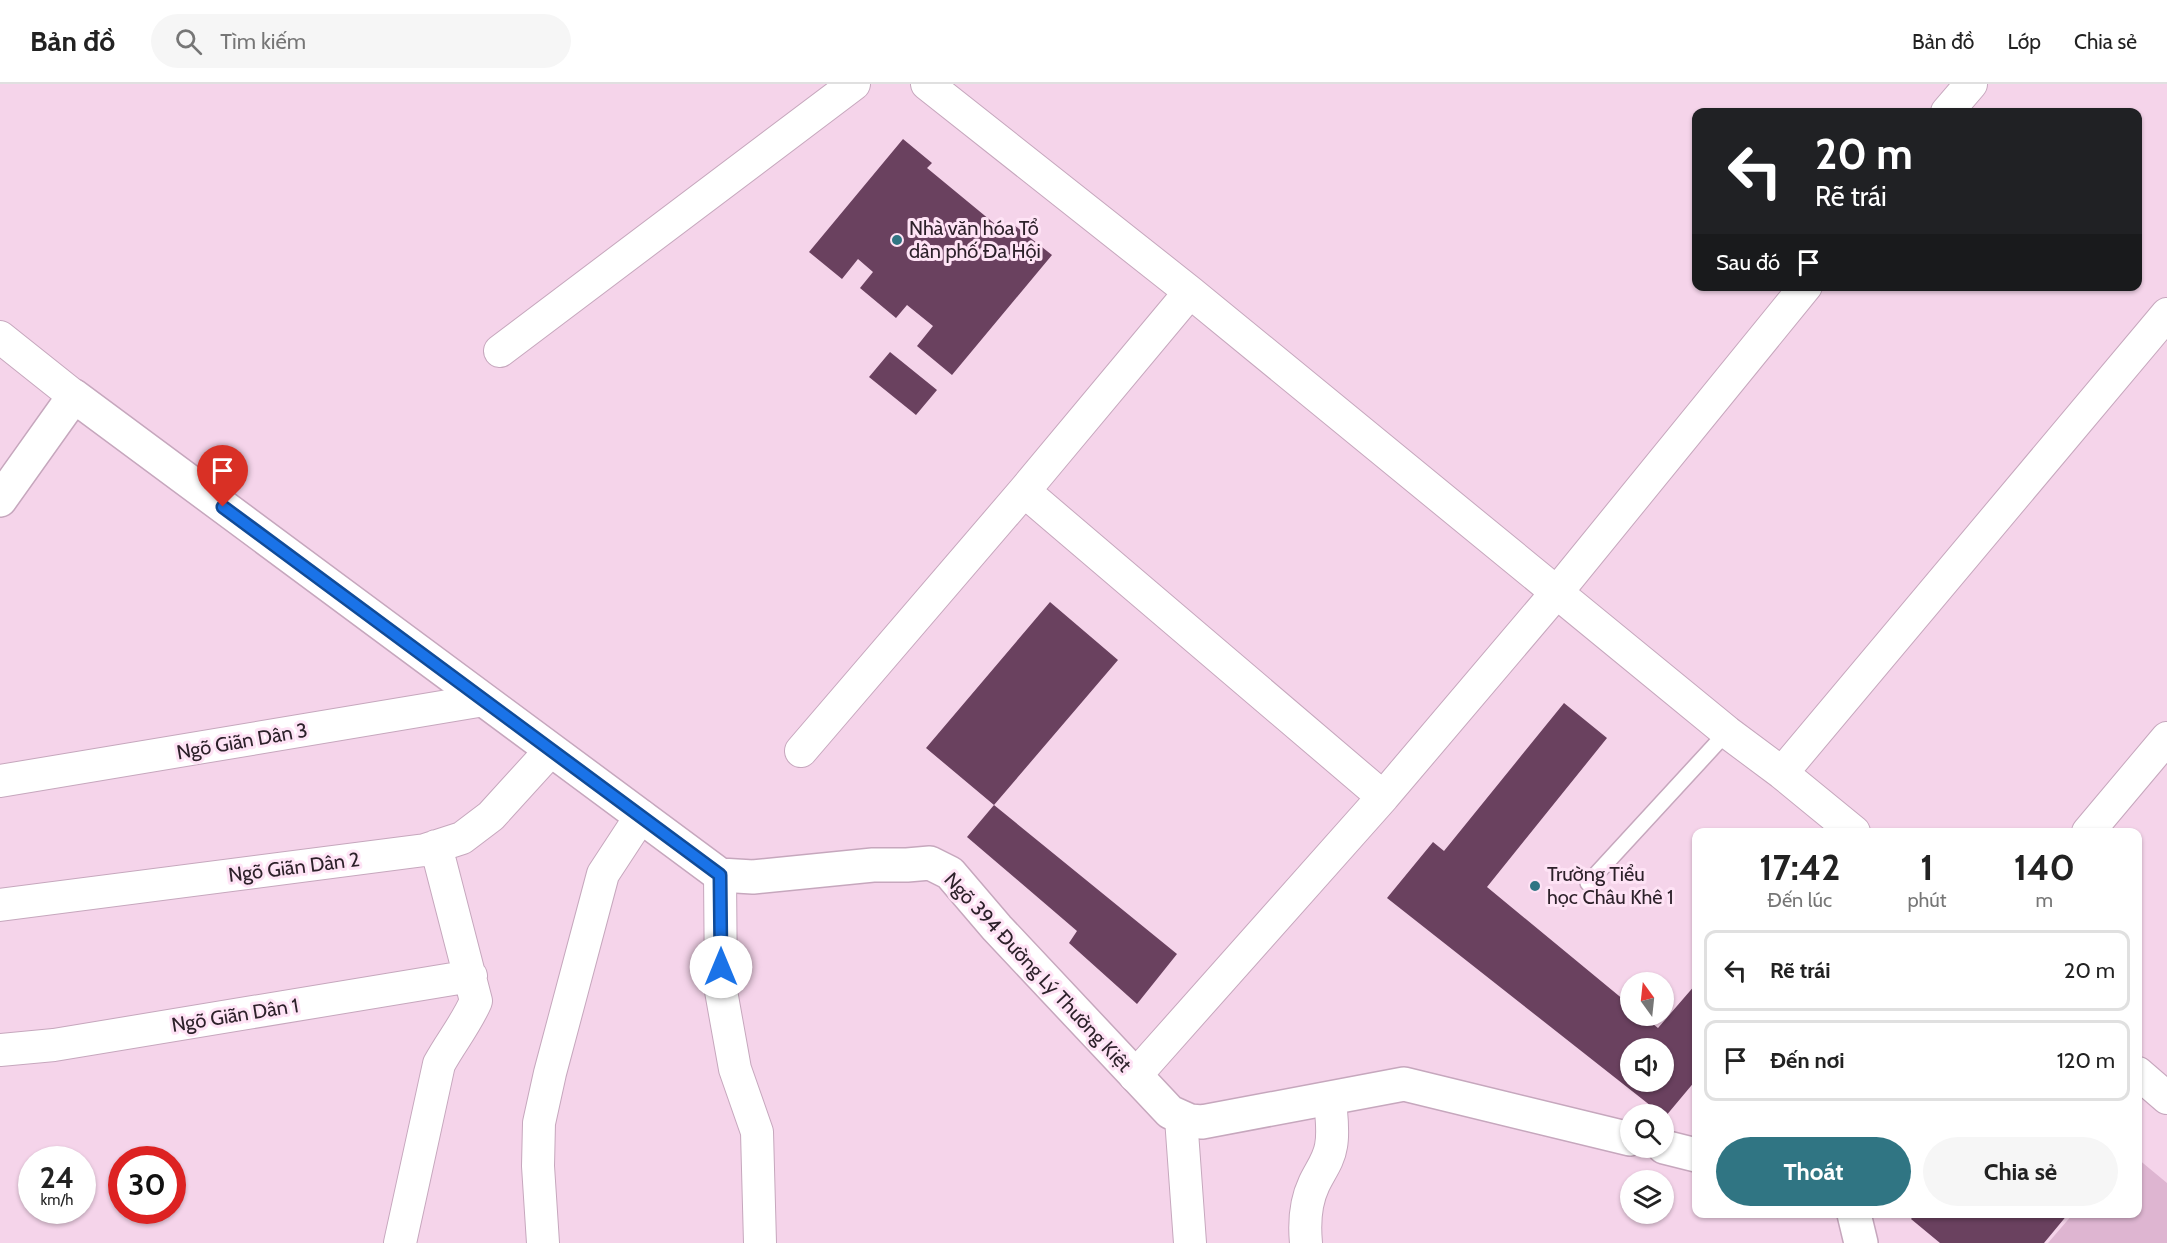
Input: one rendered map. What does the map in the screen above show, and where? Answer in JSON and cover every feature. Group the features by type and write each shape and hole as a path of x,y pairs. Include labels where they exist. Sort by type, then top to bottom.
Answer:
{"street":[{"path":"500,351 854,84"},
{"path":"927,84 1190,292 1727,732 1849,828"},
{"path":"1950,108 1971,84"},
{"path":"1135,1076 1383,796 1557,592 1802,291"},
{"path":"801,751 1024,491 1190,292"},
{"path":"1782,773 2167,314"},
{"path":"0,338 74,396 720,875 721,991 735,1069 757,1132 760,1243"},
{"path":"0,500 74,396"},
{"path":"1024,491 1383,796"},
{"name":"Ngõ Giãn Dân 3","path":"0,781 484,700"},
{"path":"2091,828 2167,738"},
{"name":"Ngõ Giãn Dân 2","path":"0,905 398,854 436,846 462,838 491,816 551,750"},
{"path":"543,1243 538,1166 539,1123 603,874 641,816"},
{"path":"400,1243 439,1064 452,1040 468,1021 476,1001 436,846"},
{"name":"Ngõ 394 Đường Lý Thường Kiệt","path":"720,875 753,878 873,865 907,866 930,863 950,873 997,928 1135,1076 1170,1112 1181,1118"},
{"name":"Ngõ Giãn Dân 1","path":"0,1050 65,1043 471,975"},
{"path":"2142,1076 2167,1098"},
{"path":"1190,1243 1181,1118 1202,1122 1404,1084 1620,1137"},
{"path":"1306,1243 1304,1221 1307,1203 1332,1146 1330,1099"},
{"path":"1674,1150 1692,1154"},
{"path":"1855,1218 1861,1243"}],"lane":[{"path":"1588,883 1727,732"}],"shaded area":[{"path":"2142,1162 2167,1183 2167,1243 2048,1243 2070,1218 2142,1218"}],"building":[{"path":"903,139 932,163 927,168 1007,234 1014,225 1052,255 952,375 917,346 933,326 907,305 896,318 860,288 873,272 858,259 842,279 809,252"},
{"path":"890,352 937,390 916,415 869,377"},
{"path":"1050,602 1118,660 994,805 926,748"},
{"path":"1564,703 1607,738 1487,887 1620,997 1620,1026 1656,1026 1658,1028 1674,1026 1674,1009 1692,989 1692,1085 1674,1106 1674,1104 1648,1104 1633,1092 1674,1092 1674,1038 1620,1038 1620,1082 1387,898 1433,842 1444,851"},
{"path":"994,805 1177,954 1137,1004 1069,943 1077,931 967,837"},
{"path":"2065,1218 2044,1243 1940,1243 1911,1219"}],"place":[{"name":"Nhà văn hóa Tổ dân phố Đa Hội","path":"897,240"},
{"name":"Trường Tiểu học Châu Khê 1","path":"1535,886"}],"route":[{"path":"223,507 720,875 721,967"}]}
